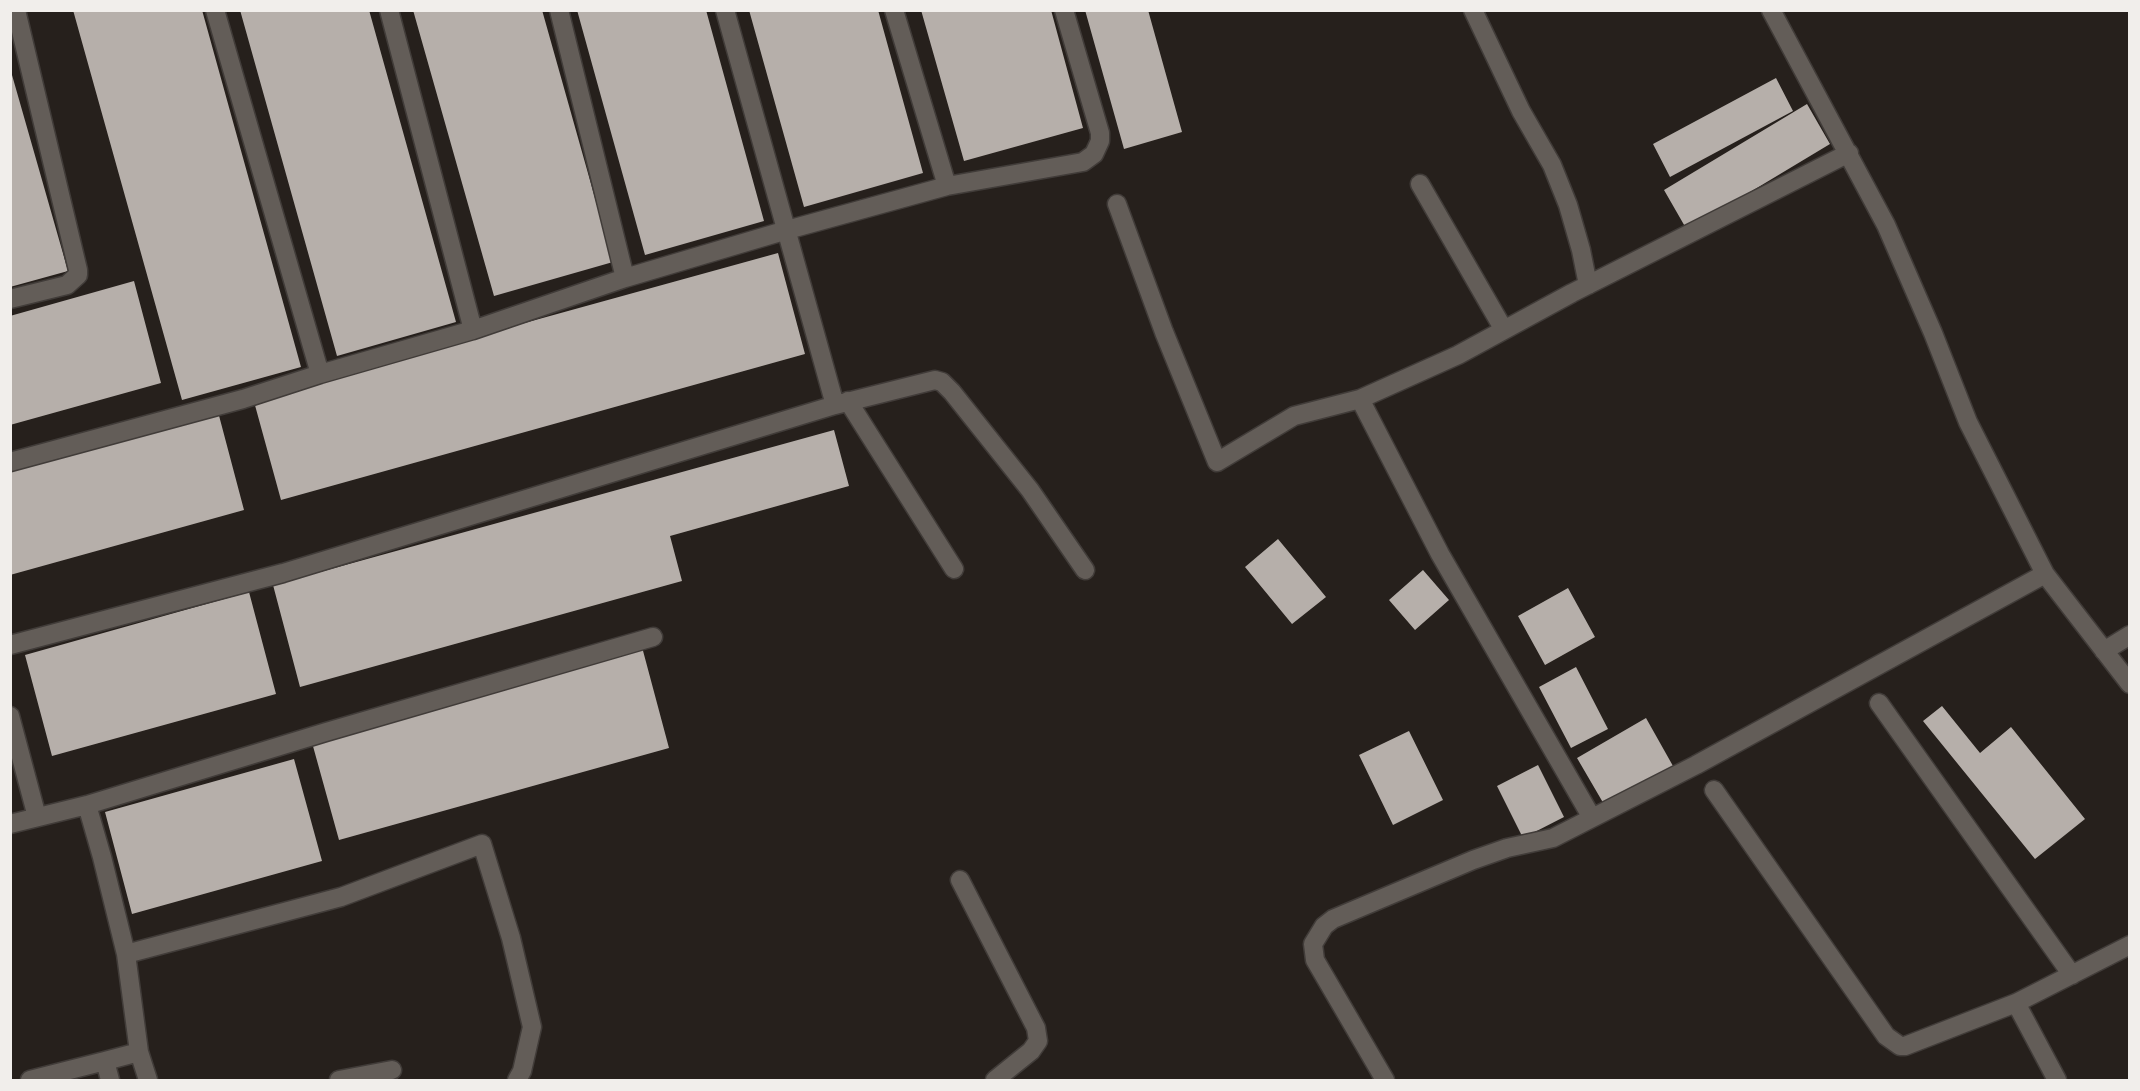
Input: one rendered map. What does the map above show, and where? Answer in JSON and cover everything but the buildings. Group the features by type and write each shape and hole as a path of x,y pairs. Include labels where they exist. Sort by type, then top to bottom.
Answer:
{"street":[{"path":"10,299 67,285 78,275 16,10"},
{"path":"215,10 320,374"},
{"path":"389,10 472,330"},
{"path":"559,10 625,278"},
{"path":"725,10 787,230 842,403 954,569"},
{"path":"894,10 947,186"},
{"path":"10,462 243,399 472,330 625,278 787,230 947,186 1083,162 1094,154 1100,141 1100,133 1064,10"},
{"path":"1473,10 1521,111 1556,175 1568,205 1588,285"},
{"path":"1771,10 1886,225 1933,333 1968,422 2045,574 2130,684"},
{"path":"1118,204 1164,332 1217,462 1294,416 1360,399 1458,355 1588,285 1849,153"},
{"path":"1420,184 1504,330"},
{"path":"10,645 283,573 842,403 929,381 942,382 952,392 1030,490 1085,570"},
{"path":"1360,399 1440,554 1593,818"},
{"path":"1385,1080 1315,960 1313,944 1324,926 1333,919 1473,860 1507,848 1553,838 1707,760 2045,574"},
{"path":"2104,651 2130,635"},
{"path":"10,825 87,805 326,732 653,637"},
{"path":"1880,703 2072,975"},
{"path":"10,716 37,817"},
{"path":"1714,790 1886,1036 1894,1044 1905,1046 2016,1003 2130,945"},
{"path":"87,805 126,954 139,1052 148,1080"},
{"path":"126,954 341,897 482,844 511,938 532,1027 522,1071 517,1080"},
{"path":"960,880 1036,1028 1038,1041 1031,1052 995,1080"},
{"path":"2016,1003 2057,1080"},
{"path":"30,1080 139,1052"},
{"path":"105,1061 110,1080"},
{"path":"339,1080 392,1070"}]}
